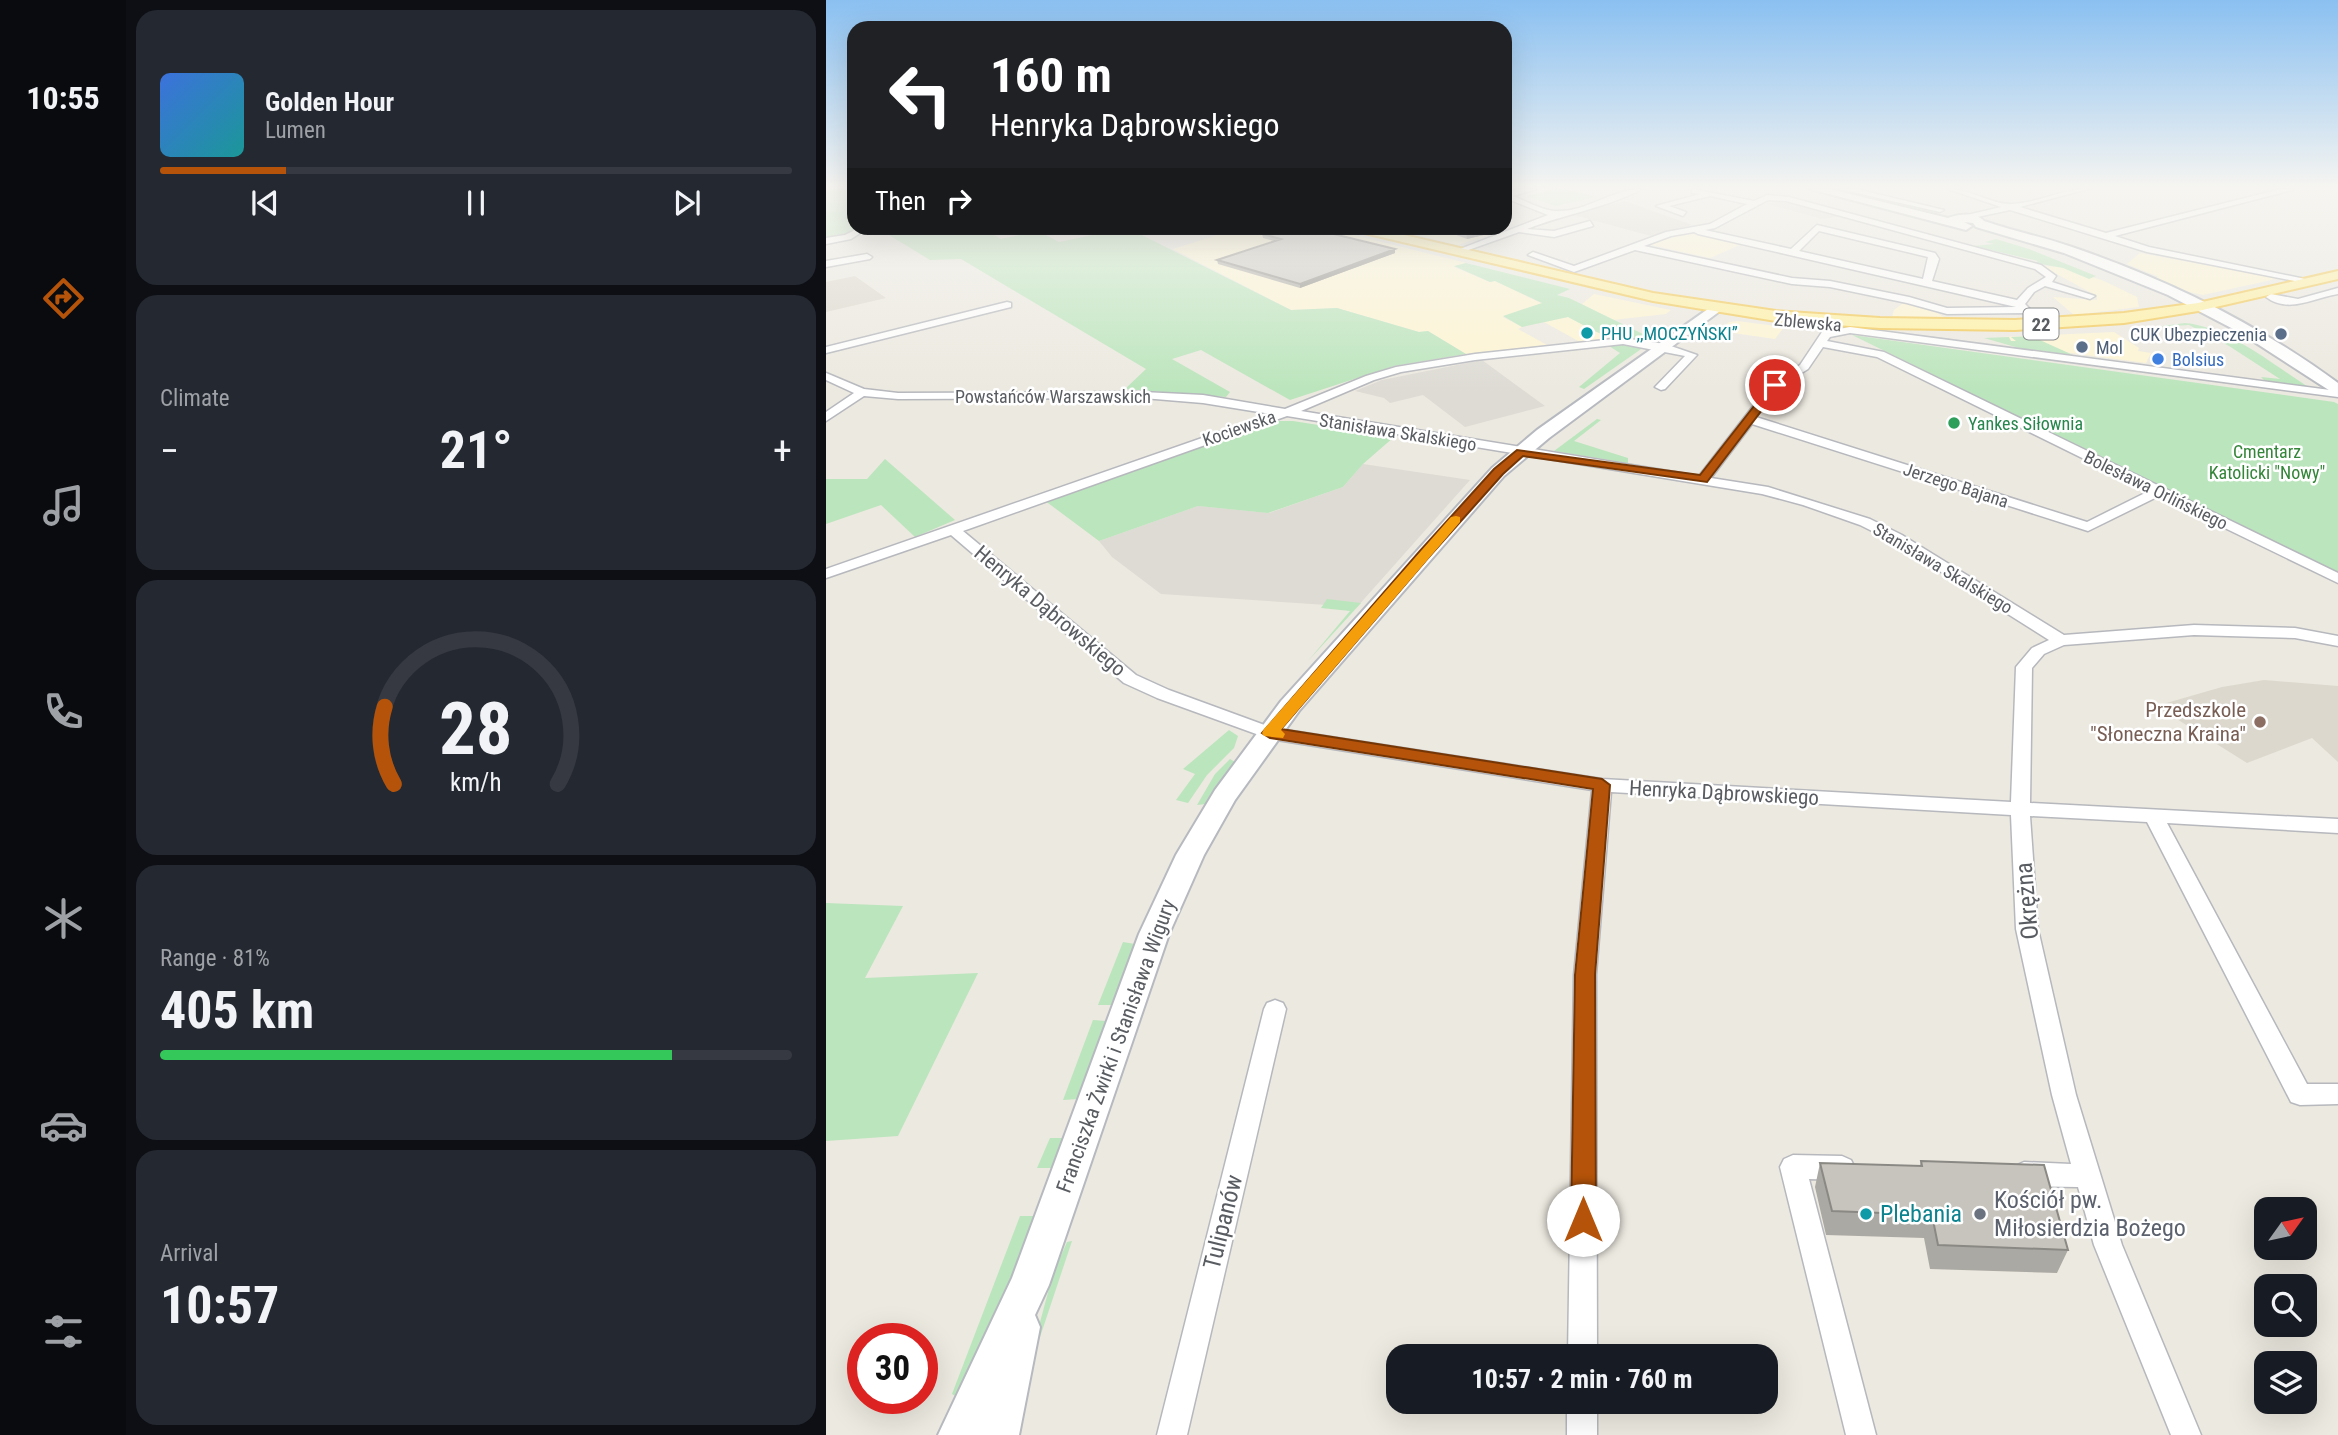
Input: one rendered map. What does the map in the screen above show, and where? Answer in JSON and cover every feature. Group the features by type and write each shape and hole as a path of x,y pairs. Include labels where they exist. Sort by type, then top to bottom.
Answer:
{"main road":[{"name":"Zblewska","path":"1473,256 1600,289 1713,309 1853,326 1969,331 2089,326 2194,311"},
{"name":"Zblewska","path":"1483,256 1613,289 1713,309 1806,319 1959,326 2040,324 2194,311"},
{"path":"2082,256 2101,262 2194,311 2338,393"},
{"name":"22","path":"2194,311 2338,275"},
{"name":"22","path":"2194,311 2338,282"},
{"name":"Franciszka Żwirki i Stanisława Wigury","path":"959,1435 1029,1286 1154,933 1190,855 1224,796 1270,733 1498,472 1713,309"},
{"name":"Franciszka Żwirki i Stanisława Wigury","path":"998,1435 1029,1286"}],"street":[{"path":"1533,256 1574,269 1610,256"},
{"path":"1676,256 1792,281 1830,284 1896,297 1947,312 2022,307"},
{"path":"1872,256 1927,282 2022,307 2040,324"},
{"path":"1927,282 1934,259 1932,256"},
{"path":"2002,256 2033,264 2051,276 2045,283 2031,290 2022,307"},
{"path":"2179,256 2311,281"},
{"path":"826,264 867,257"},
{"path":"2045,283 2090,296"},
{"path":"2271,297 2285,303 2297,304 2338,291"},
{"path":"826,350 1007,305"},
{"path":"1703,479 1775,385 1804,367 1826,334 1833,331 1870,333 2338,393"},
{"name":"Kociewska","path":"826,574 1282,414 1370,377 1427,365 1605,342 1623,341 1665,347"},
{"name":"Bolesława Orlińskiego","path":"1819,343 1880,354 2338,579"},
{"path":"1661,387 1692,355 1665,347"},
{"name":"Powstańców Warszawskich","path":"826,376 862,392 928,397 1170,396 1203,399 1282,414"},
{"path":"826,417 862,392"},
{"name":"Stanisława Skalskiego","path":"1282,414 1703,479 1808,502 1865,522 1897,538 2061,640"},
{"name":"Jerzego Bajana","path":"1749,419 2088,527 2158,492"},
{"name":"Henryka Dąbrowskiego","path":"952,528 1130,679 1163,694 1270,733 1602,785 1658,790 2338,826"},
{"name":"Okrężna","path":"2186,1435 2108,1245 2064,1095 2027,929 2020,809 2024,667 2038,651 2061,640 2194,630 2295,633 2338,641"},
{"path":"1583,1344 1585,975 1602,785"},
{"path":"2153,816 2300,1095 2338,1094"},
{"name":"Tulipanów","path":"1172,1435 1275,1009"},
{"path":"1861,1435 1793,1167 1862,1169"},
{"path":"2001,1173 2087,1175"},
{"path":"1582,1414 1582,1435"}],"shaded area":[{"path":"1186,256 1438,256 1466,263 1454,267 1490,282 1495,281 1543,304 1503,317 1547,345 1466,354 1428,331 1419,332 1337,308 1291,310"},
{"path":"2136,256 2156,256 2276,279 2203,295 2180,290 2153,278 2159,277 2127,264"},
{"path":"2042,266 2063,267 2104,281 2137,297 2139,307 2074,315 2053,297 2097,300 2097,296"},
{"path":"855,276 886,298 826,312 826,282"},
{"path":"1594,294 1671,310 1666,314 1613,320 1582,304"},
{"path":"1906,301 1930,308 1945,318 1892,317 1894,310"},
{"path":"1568,317 1608,338 1580,342 1544,322"},
{"path":"1729,322 1784,327 1775,339 1719,331"},
{"name":"Mol","path":"2114,332 2139,348 2138,351 2151,353 2146,363 2018,346 2001,337"},
{"path":"1482,360 1545,406 1465,427 1423,395 1390,403 1384,398 1355,391 1382,380"},
{"path":"1363,464 1470,480 1357,607 1161,594 1112,557 1099,541 1198,506 1269,513 1343,487"},
{"name":"Przedszkole \"Słoneczna Kraina\"","path":"2264,680 2338,686 2338,762 2312,738 2247,763 2156,706 2222,687"}],"green space":[{"path":"923,256 1184,256 1291,310 1337,308 1419,332 1428,331 1466,354 1394,366 1290,400 1201,350 1172,359 1230,392 1226,397 1125,389 1146,369 961,259 930,260"},
{"path":"2016,256 2046,256 2096,276 2089,279 2063,268 2035,263 2038,261"},
{"path":"1466,263 1570,289 1557,295 1569,298 1645,335 1615,338 1596,332 1568,317 1522,327 1503,316 1542,303 1454,266"},
{"path":"2185,323 2201,326 2234,339 2310,388 2266,382 2261,377 2280,379 2229,346 2189,325 2156,327"},
{"name":"Cmentarz Katolicki \"Nowy\"","path":"1852,335 2334,402 2338,404 2338,573"},
{"path":"2031,336 2073,355 2026,350 1984,338 2009,337 2011,341 2016,341 2011,337"},
{"path":"1627,344 1644,347 1584,389 1579,387 1620,353 1609,346 1600,346"},
{"path":"1597,419 1601,420 1574,441 1628,458 1628,463 1554,451"},
{"path":"1277,421 1293,421 1394,437 1363,464 1343,487 1268,513 1198,506 1099,541 1044,500"},
{"path":"885,459 955,520 915,537 881,505 826,524 826,479 867,479"},
{"path":"1327,599 1361,603 1308,661 1350,611 1321,608"},
{"path":"1229,730 1238,736 1234,748 1207,775 1188,803 1176,800 1195,774 1183,769"},
{"path":"1230,759 1235,762 1206,804 1197,805 1215,774"},
{"path":"826,903 903,906 865,978 978,973 898,1136 826,1141"},
{"path":"1123,942 1135,944 1111,1005 1098,1005"},
{"path":"1093,1020 1106,1021 1078,1099 1063,1100"},
{"path":"1050,1138 1062,1138 1063,1141 1053,1168 1037,1168"},
{"path":"1020,1216 1036,1216 963,1401 952,1394"},
{"path":"1072,1241 1039,1340 1036,1337 1053,1274 1067,1242"}],"building":[{"path":"1229,256 1376,256 1300,284 1217,260"},
{"path":"1921,1161 2044,1165 2068,1250 1938,1245 1932,1215 1832,1211 1820,1163 1922,1166"}],"slow traffic":[{"path":"1277,734 1270,733 1302,693 1456,520"}],"place":[{"name":"PHU ,,MOCZYŃSKI”","path":"1587,333"},
{"name":"CUK Ubezpieczenia","path":"2281,334"},
{"name":"Mol","path":"2082,347"},
{"name":"Bolsius","path":"2158,359"},
{"name":"Yankes Siłownia","path":"1954,423"},
{"name":"Przedszkole \"Słoneczna Kraina\"","path":"2260,722"},
{"name":"Plebania","path":"1866,1214"},
{"name":"Kościół pw. Miłosierdzia Bożego","path":"1980,1214"}],"route":[{"path":"1583,1220 1585,975 1602,785 1270,733 1302,693 1498,472 1521,452 1703,479 1775,385"}]}
